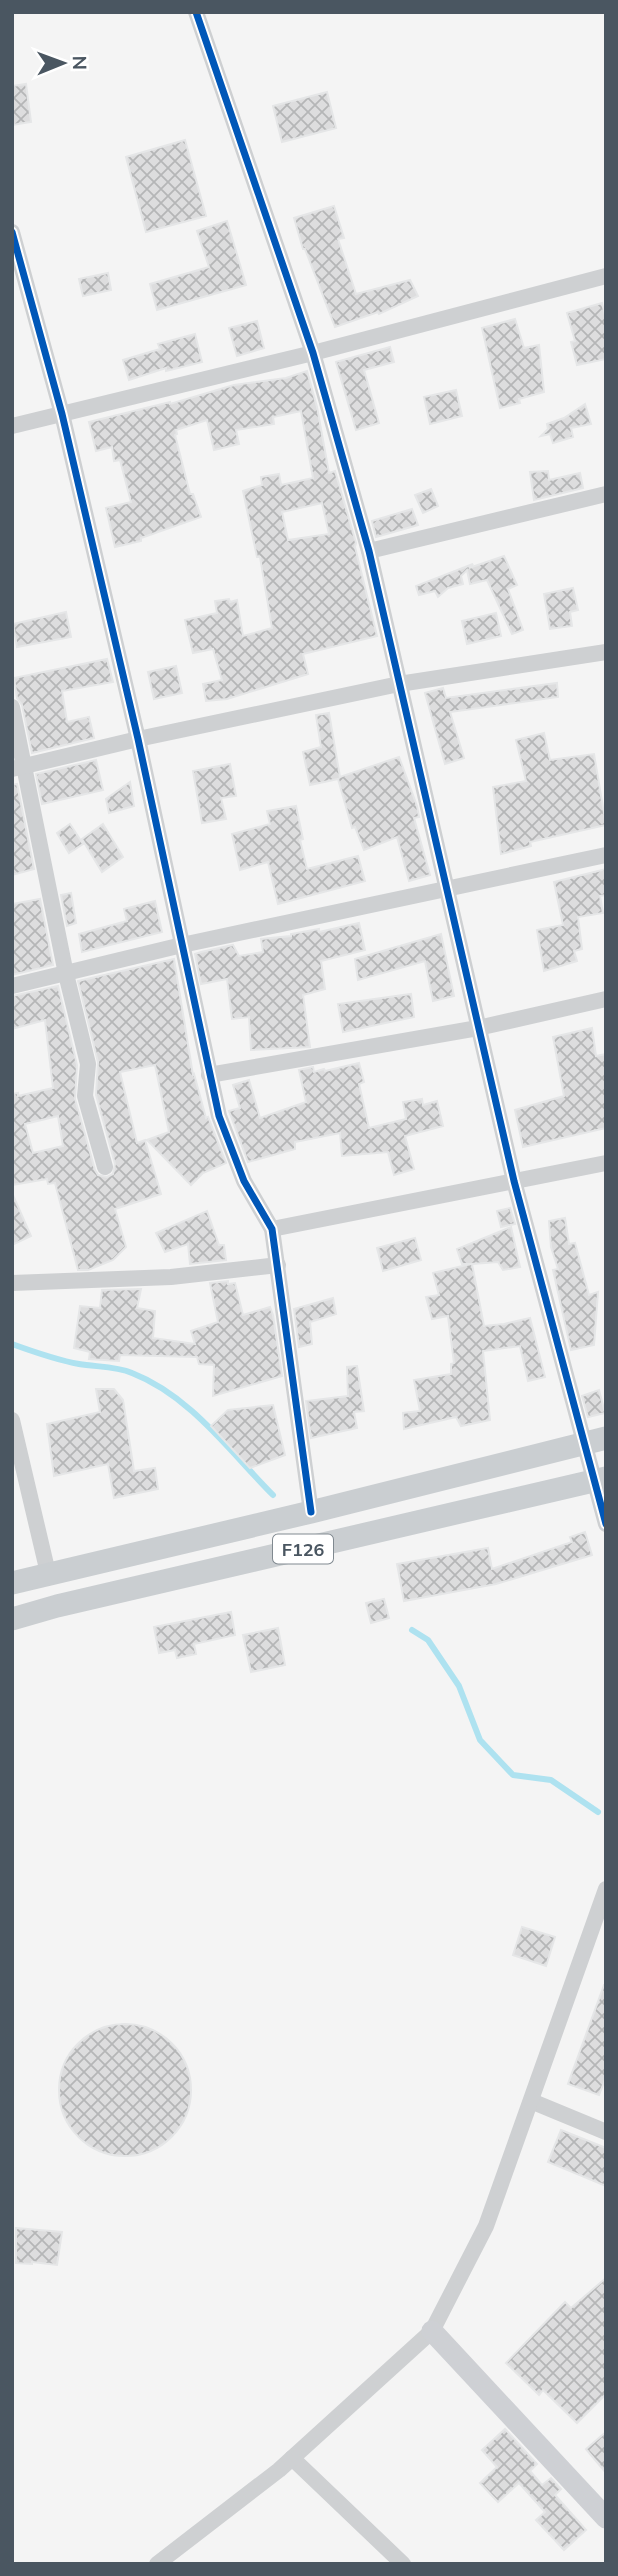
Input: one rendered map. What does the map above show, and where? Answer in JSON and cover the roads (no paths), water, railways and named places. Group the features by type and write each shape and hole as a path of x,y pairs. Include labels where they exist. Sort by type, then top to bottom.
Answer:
{"main road":[{"name":"F126","path":"12,1583 311,1512 595,1440"},
{"name":"F126","path":"12,1619 57,1606 600,1480"},
{"path":"432,2331 606,2518"}],"street":[{"path":"196,12 313,353 369,551 514,1181 595,1440 606,1524"},
{"path":"12,232 62,414 138,739 219,1116 237,1165 272,1229 311,1512"},
{"path":"12,426 313,353 606,275"},
{"path":"369,551 606,494"},
{"path":"18,767 399,684 606,652"},
{"path":"12,707 18,767 88,1064 85,1096 105,1167"},
{"path":"12,986 182,945 606,855"},
{"path":"209,1075 478,1028 606,999"},
{"path":"272,1229 606,1163"},
{"path":"12,1283 171,1277 278,1265"},
{"path":"12,1420 48,1573"},
{"path":"158,2564 292,2458 432,2331 486,2226 606,1888"},
{"path":"531,2101 606,2132"},
{"path":"292,2458 403,2564"}],"waterway":[{"path":"12,1344 70,1362 126,1371 153,1383 191,1410 273,1495"},
{"path":"412,1630 428,1640 459,1686 480,1740 513,1775 551,1780 598,1812"}]}
